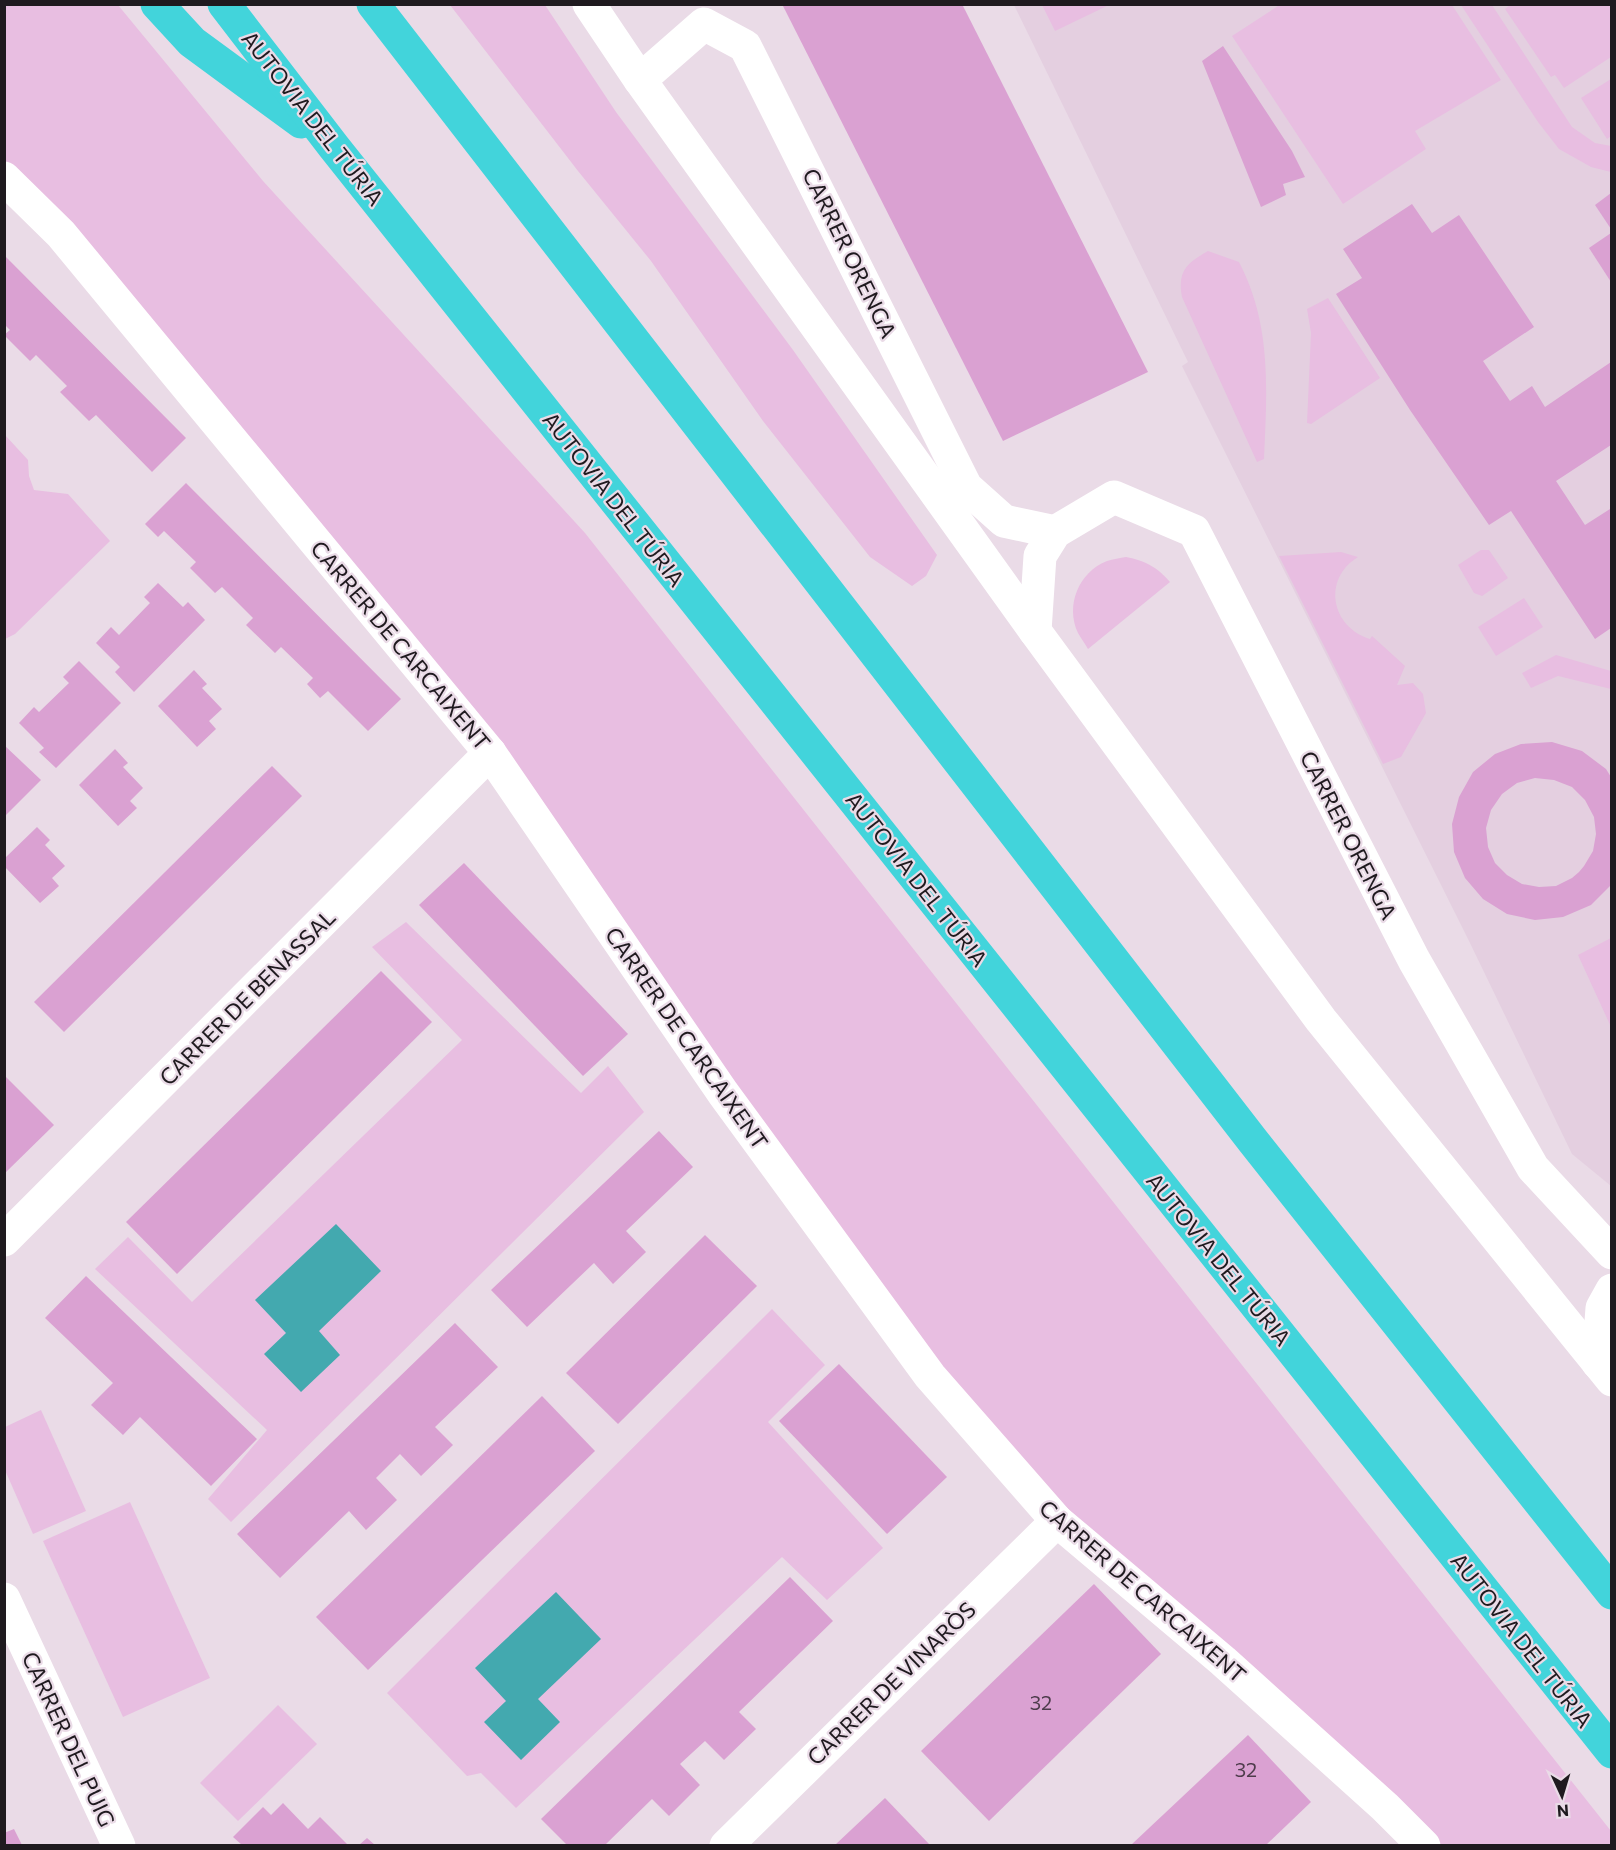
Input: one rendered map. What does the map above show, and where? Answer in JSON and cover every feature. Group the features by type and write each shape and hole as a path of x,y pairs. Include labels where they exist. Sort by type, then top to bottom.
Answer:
{"highway":[{"path":"157,4 192,42 334,147"},
{"name":"AUTOVIA DEL TÚRIA","path":"224,4 334,147 1611,1752"},
{"path":"373,4 1253,1141 1611,1593"}],"street":[{"path":"589,4 640,80 1035,631 1321,1020 1604,1372"},
{"name":"CARRER ORENGA","path":"640,80 704,24 745,46 966,487 1004,521 1055,532"},
{"name":"CARRER DE CARCAIXENT","path":"4,178 61,234 490,753 723,1092 930,1376 1057,1521 1223,1661 1385,1806 1424,1845"},
{"name":"CARRER ORENGA","path":"1035,631 1040,556 1055,532 1114,497 1194,531 1414,960 1533,1168 1611,1253"},
{"name":"CARRER DE BENASSAL","path":"4,1240 490,753"},
{"path":"1604,1372 1602,1308 1611,1290"},
{"name":"CARRER DE VINARÒS","path":"726,1845 1057,1521"},
{"name":"CARRER DEL PUIG","path":"4,1599 119,1845"}],"shaded area":[{"path":"1281,4 1452,5 1501,80 1415,131 1426,149 1343,204 1232,36"},
{"path":"5,5 118,5 263,181 585,533 1611,1831 1611,1845 1411,1845 1067,1536 507,787 5,171"},
{"path":"450,5 545,5 616,112 793,350 937,555 926,576 912,586 870,557 763,421 651,261 578,171"},
{"path":"1014,5 1611,5 1611,1186 1572,1154 1469,941 1182,366 1188,362"},
{"path":"1042,5 1109,5 1055,31"},
{"path":"1461,5 1492,5 1572,127 1595,143 1611,146 1611,172 1591,167 1559,149 1538,122"},
{"path":"1510,5 1611,5 1611,57 1564,88 1555,75 1551,77 1505,9"},
{"path":"1611,79 1611,136 1607,139 1581,98"},
{"path":"1208,251 1239,262 1250,286 1257,310 1265,358 1266,408 1264,459 1257,462 1182,297 1182,274 1189,264"},
{"path":"1328,298 1380,378 1311,424 1307,423 1311,333 1307,309"},
{"path":"5,435 28,460 29,476 34,490 68,494 110,541 15,634 5,639"},
{"path":"1481,550 1489,550 1508,578 1482,596 1474,593 1458,565"},
{"path":"1341,552 1358,557 1339,577 1336,602 1340,614 1357,633 1370,639 1372,636 1405,666 1397,685 1413,683 1423,694 1426,713 1401,757 1383,764 1279,556"},
{"path":"1126,557 1151,565 1170,582 1088,649 1074,622 1073,611 1077,591 1082,581 1097,566 1107,561"},
{"path":"1524,598 1543,627 1496,656 1478,627"},
{"path":"1556,655 1611,671 1611,689 1558,676 1531,688 1522,673"},
{"path":"406,922 581,1093 608,1066 644,1112 231,1522 208,1499 267,1430 95,1269 128,1237 192,1302 462,1040 372,947"},
{"path":"1611,938 1611,1027 1578,955"},
{"path":"772,1309 825,1365 768,1422 883,1548 827,1600 782,1557 516,1808 481,1773 467,1776 387,1693"},
{"path":"41,1410 86,1511 33,1534 5,1470 5,1427"},
{"path":"130,1502 210,1678 123,1717 43,1541"},
{"path":"278,1705 317,1744 238,1821 200,1783"}],"water":[{"path":"336,1224 381,1271 319,1331 340,1355 301,1392 264,1354 286,1333 255,1300"},
{"path":"556,1592 601,1639 538,1699 560,1722 521,1760 484,1722 506,1701 475,1668"}],"building":[{"path":"782,4 962,4 1148,372 1003,441"},
{"path":"1223,46 1292,151 1305,177 1283,184 1286,195 1261,207 1202,61"},
{"path":"1611,193 1611,229 1595,205"},
{"path":"1412,204 1432,233 1459,215 1534,327 1483,361 1510,401 1532,386 1545,407 1611,362 1611,445 1556,481 1585,525 1610,509 1611,511 1611,628 1595,639 1511,511 1489,525 1410,410 1336,294 1362,278 1343,249"},
{"path":"1611,233 1611,282 1589,248"},
{"path":"4,255 186,438 152,472 96,415 89,421 60,392 67,386 36,355 30,361 4,335 10,330 4,324"},
{"path":"186,483 401,699 368,731 328,691 320,698 307,684 313,678 281,647 275,653 246,625 253,618 222,587 215,593 190,568 196,562 164,531 158,537 145,524"},
{"path":"158,583 183,607 188,602 205,620 134,692 115,672 120,667 96,643 111,627 119,635 150,603 144,597"},
{"path":"79,661 121,703 56,768 39,752 44,748 19,723 34,707 39,712 69,683 63,677"},
{"path":"194,670 207,684 202,688 222,709 209,721 216,729 197,747 158,706"},
{"path":"1552,742 1582,751 1606,769 1611,777 1611,885 1591,905 1563,917 1535,920 1507,914 1483,899 1465,878 1454,852 1452,824 1459,797 1473,772 1495,754 1521,744","holes":["1535,778 1554,780 1572,787 1585,800 1594,817 1596,834 1593,851 1579,872 1556,886 1539,887 1522,884 1507,875 1495,863 1488,847 1486,828 1491,810 1502,794 1517,783"]},
{"path":"4,745 41,780 4,817"},
{"path":"115,749 128,763 123,767 143,788 130,801 137,808 118,826 79,785"},
{"path":"272,766 302,796 64,1032 34,1002"},
{"path":"37,827 50,840 45,845 65,866 52,878 59,886 40,903 4,866 4,859"},
{"path":"464,863 628,1034 583,1076 419,905"},
{"path":"381,971 432,1022 177,1274 126,1222"},
{"path":"4,1075 54,1125 4,1174"},
{"path":"659,1131 693,1167 626,1231 646,1252 613,1284 594,1263 527,1327 491,1290"},
{"path":"705,1235 757,1286 618,1424 566,1373"},
{"path":"86,1276 257,1439 211,1486 140,1417 123,1435 91,1405 113,1383 45,1318"},
{"path":"455,1323 498,1367 435,1427 453,1445 421,1476 400,1454 376,1478 397,1500 366,1530 349,1511 280,1578 237,1534"},
{"path":"839,1364 947,1477 887,1534 779,1421"},
{"path":"542,1396 595,1451 368,1670 316,1617"},
{"path":"790,1577 833,1621 739,1712 756,1729 724,1760 705,1741 680,1764 700,1785 669,1816 652,1799 605,1845 567,1845 541,1819"},
{"path":"1094,1584 1161,1654 989,1821 921,1751"},
{"path":"1248,1735 1311,1802 1266,1845 1131,1845"},
{"path":"885,1798 930,1845 835,1845"},
{"path":"283,1803 308,1829 320,1817 348,1845 242,1845 233,1837 263,1807 271,1815"},
{"path":"14,1829 22,1845 4,1845 4,1833"},
{"path":"367,1838 375,1845 359,1845"}]}
